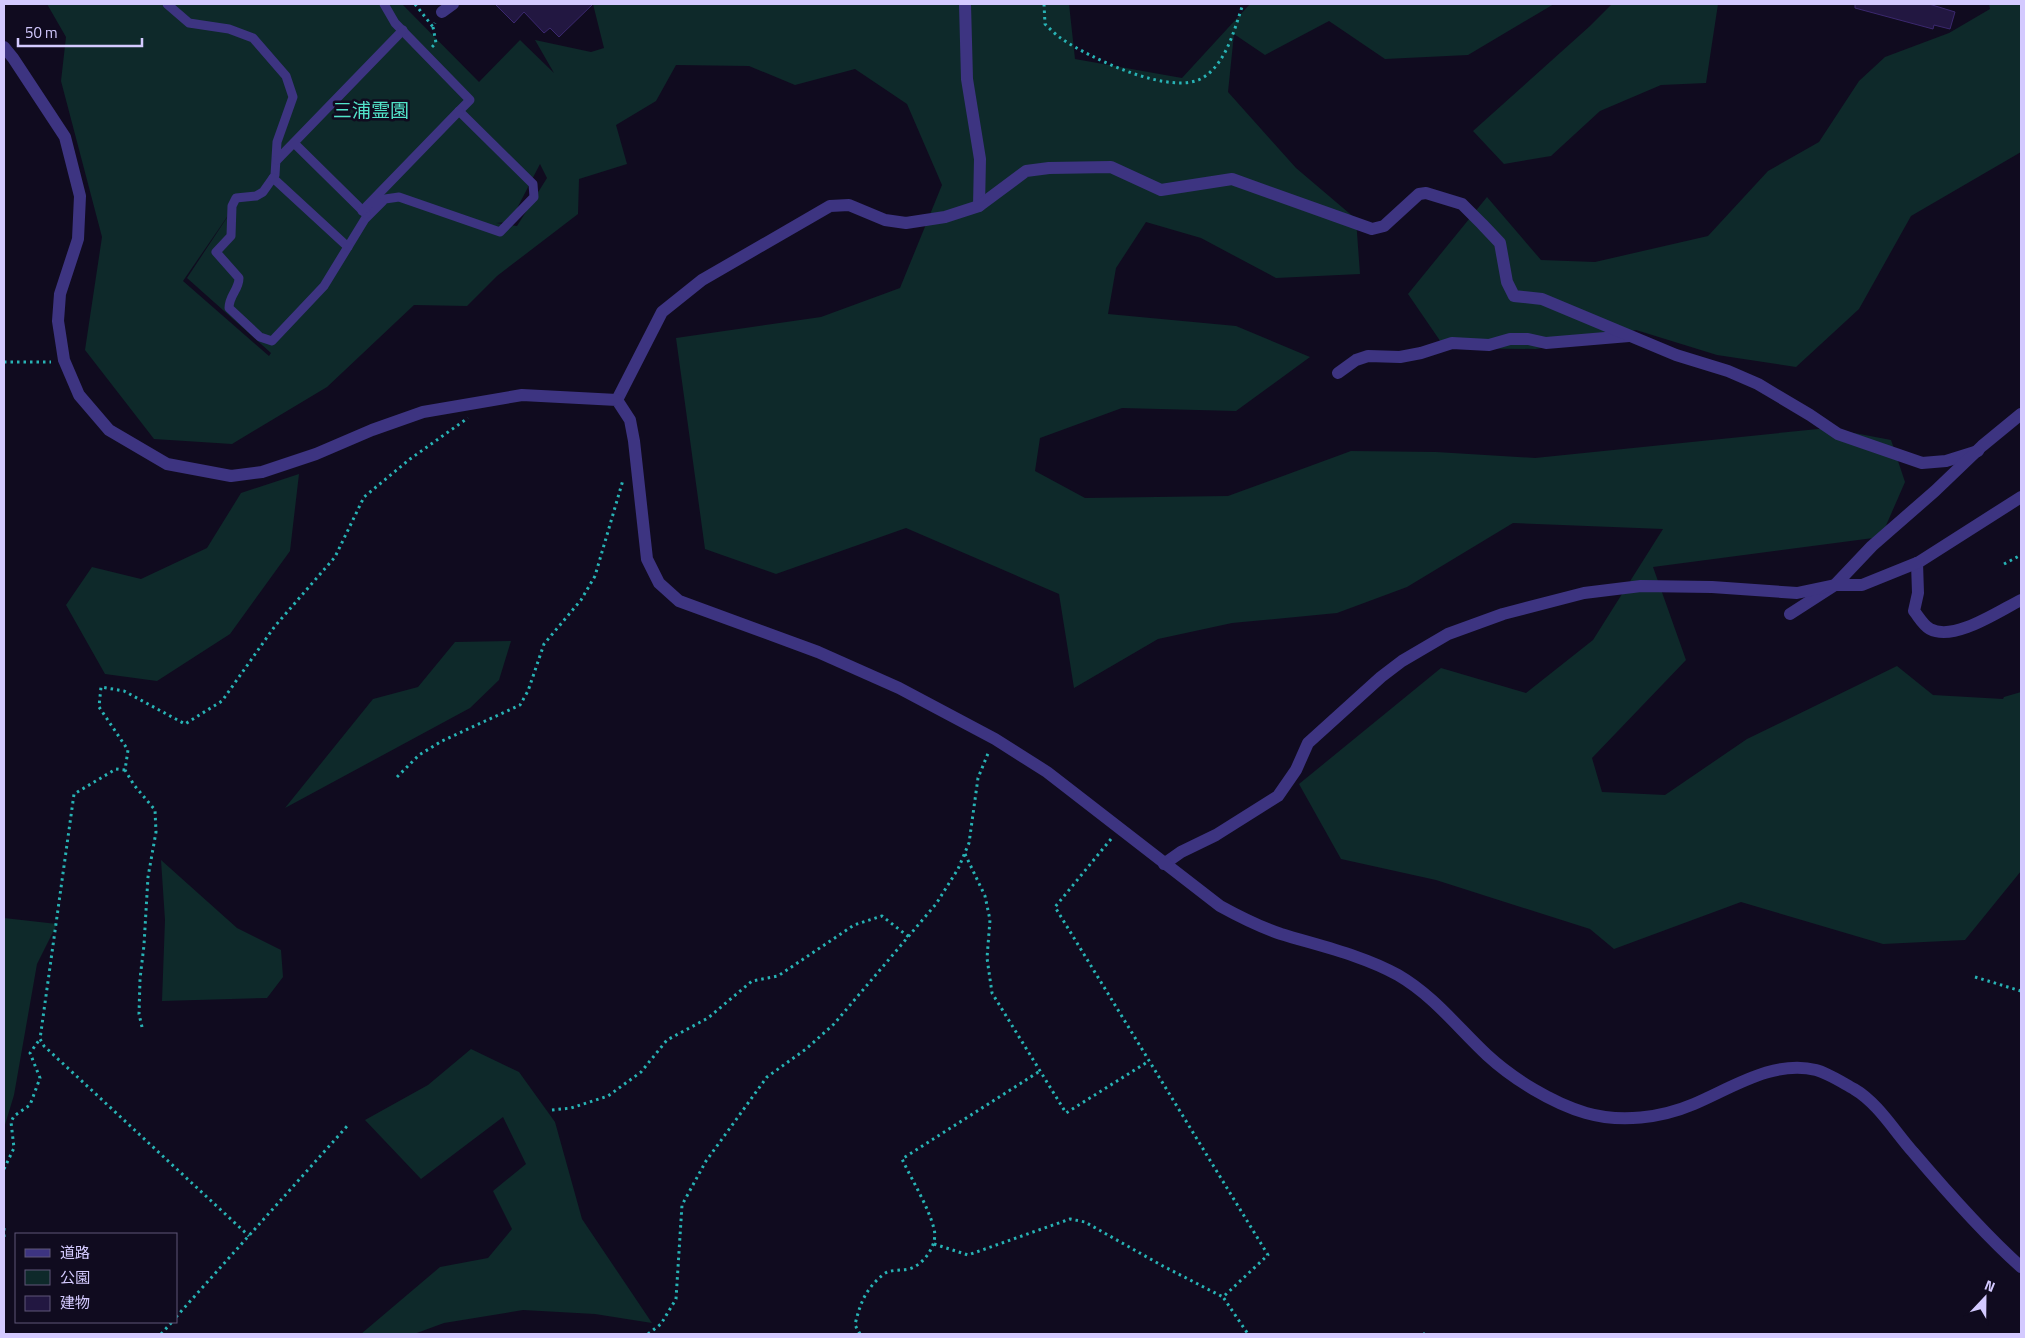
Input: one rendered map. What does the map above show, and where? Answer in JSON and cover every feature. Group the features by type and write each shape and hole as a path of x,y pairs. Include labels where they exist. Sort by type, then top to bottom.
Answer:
{"street":[{"path":"442,12 454,4"},
{"path":"965,4 967,80 980,159 978,206"},
{"path":"4,48 13,58 65,137 80,196 78,239 60,294 58,321 64,360 79,395 109,430 167,464 232,476 262,472 316,454 372,430 423,412 522,396 617,400"},
{"path":"617,400 662,312 702,280 830,206 849,204 885,220 906,223 945,217 978,206 1026,171 1049,168 1111,167 1161,190 1232,179 1372,229 1384,226 1420,194 1426,193 1462,204 1500,243 1507,282 1514,296 1542,299 1676,356 1728,371 1758,384 1838,434 1922,463 1946,461 1978,450"},
{"path":"1338,373 1356,360 1368,356 1400,357 1421,354 1452,343 1489,344 1510,339 1528,339 1546,344 1630,336"},
{"path":"617,400 630,420 648,559 659,584 679,601 818,652 899,688 995,739 1047,772 1220,906 1243,919 1280,934 1326,946 1399,976 1436,1002 1489,1056 1528,1084 1586,1114 1621,1118 1655,1117 1693,1105 1743,1081 1780,1069 1815,1070 1856,1090 1876,1109 1997,1246 2021,1267"},
{"path":"1790,614 1835,585 1872,546 1978,450 2021,414"},
{"path":"1164,864 1181,852 1216,835 1278,796 1296,770 1308,744 1381,677 1402,661 1448,634 1503,614 1584,593 1641,586 1712,587 1797,593 1835,585 1862,585 1917,563 2021,497"},
{"path":"1917,563 1918,593 1914,611 1930,629 1940,632 1962,629 2021,600"}],"lane":[{"path":"167,4 190,23 229,28 253,38 286,76 293,98 277,142 277,160 273,178 263,192 256,196 236,198 232,206 231,236 216,252 239,278 239,286 229,299 229,308 260,337 272,341 324,286 348,247 365,213 470,100 403,30 384,4"},
{"path":"175,11 182,4"},
{"path":"277,160 403,30"},
{"path":"365,213 385,199 399,197 500,232 534,197 533,184 459,111"},
{"path":"294,143 365,213"},
{"path":"273,178 348,247"}],"path":[{"path":"415,4 433,28 436,43 425,54"},
{"path":"1044,4 1045,24 1061,39 1098,59 1154,80 1178,83 1204,78 1213,69 1230,42 1243,4"},
{"path":"433,28 442,12"},
{"path":"4,362 44,364 64,360"},
{"path":"142,1027 139,1014 140,979 148,877 156,832 155,810 134,786 125,770 128,750 99,707 101,688 124,692 185,724 222,701 275,626 335,557 364,497 410,460 466,421 475,404"},
{"path":"397,777 419,755 442,741 520,705 528,691 544,644 581,600 595,576 624,477"},
{"path":"2004,564 2021,555"},
{"path":"648,1334 661,1324 676,1299 682,1205 706,1161 767,1077 806,1049 834,1024 936,904 958,869 969,843 978,778 995,739"},
{"path":"4,1170 14,1148 10,1122 14,1116 30,1105 40,1078 30,1053 40,1039 74,794 116,769 125,770"},
{"path":"1119,829 1055,907 1268,1255 1223,1297"},
{"path":"964,854 985,896 990,920 987,958 992,993 1066,1113 1149,1061"},
{"path":"552,1110 572,1108 608,1096 641,1072 667,1040 708,1018 752,981 778,976 854,925 882,916 909,937"},
{"path":"1975,977 2021,991"},
{"path":"40,1039 44,1046 249,1236"},
{"path":"860,1334 855,1325 860,1304 870,1286 887,1272 914,1267 925,1257 934,1244 935,1230 902,1159 1040,1071"},
{"path":"178,1315 349,1124"},
{"path":"934,1244 968,1255 1070,1219 1085,1222 1160,1265 1223,1297 1248,1334"},
{"path":"4,1228 4,1237"},
{"path":"161,1334 171,1323"}],"green space":[{"name":"三浦霊園","path":"47,4 402,4 479,82 520,40 554,73 535,40 591,52 604,48 593,4 1069,4 1075,59 1182,78 1250,4 1554,4 1468,55 1385,59 1329,21 1265,55 1234,34 1228,92 1296,168 1356,219 1360,274 1276,278 1201,238 1146,222 1116,268 1108,314 1236,326 1310,357 1236,411 1122,408 1040,438 1035,471 1085,498 1228,496 1351,451 1436,452 1535,458 1828,428 1891,440 1905,482 1881,537 1653,567 1686,660 1592,758 1602,792 1665,795 1747,739 1897,666 1933,695 2003,699 2004,697 2021,692 2021,871 1965,940 1883,944 1741,902 1614,949 1590,929 1436,880 1341,859 1299,784 1441,668 1526,693 1593,640 1663,529 1513,523 1407,587 1337,613 1232,623 1158,639 1074,688 1059,594 906,528 776,574 705,549 676,338 821,317 900,288 942,185 907,104 855,69 795,85 749,66 676,65 656,101 616,125 627,164 579,179 578,214 497,276 467,306 414,305 327,387 232,444 154,439 85,350 102,237 61,81 66,37","holes":["540,164 547,178 517,226 496,223 510,222","238,201 187,278 271,353 269,356 183,281"]},
{"path":"1612,4 1718,4 1706,83 1661,85 1600,111 1551,156 1504,164 1473,131"},
{"path":"1989,4 2021,4 2021,152 1911,216 1859,309 1796,367 1717,355 1636,330 1536,349 1445,348 1408,294 1487,197 1541,260 1595,262 1708,236 1768,171 1819,142 1859,81 1885,57 1949,33 1990,9"},
{"path":"299,474 290,551 230,634 157,681 105,674 66,605 92,567 141,579 207,548 241,493"},
{"path":"511,641 499,680 470,708 285,808 373,699 418,687 455,642"},
{"path":"161,860 237,928 281,950 283,977 267,998 162,1001 165,920"},
{"path":"4,918 57,924 37,964 14,1095 4,1128"},
{"path":"471,1049 519,1072 555,1122 582,1219 652,1323 595,1314 523,1310 444,1323 414,1334 361,1334 440,1267 488,1258 512,1229 493,1191 526,1164 503,1117 421,1179 365,1120 428,1085"}],"building":[{"path":"495,4 593,4 559,37 550,28 544,33 524,12 514,23"},
{"path":"1855,4 1929,4 1955,12 1950,29 1934,25 1933,29 1855,8"}]}
